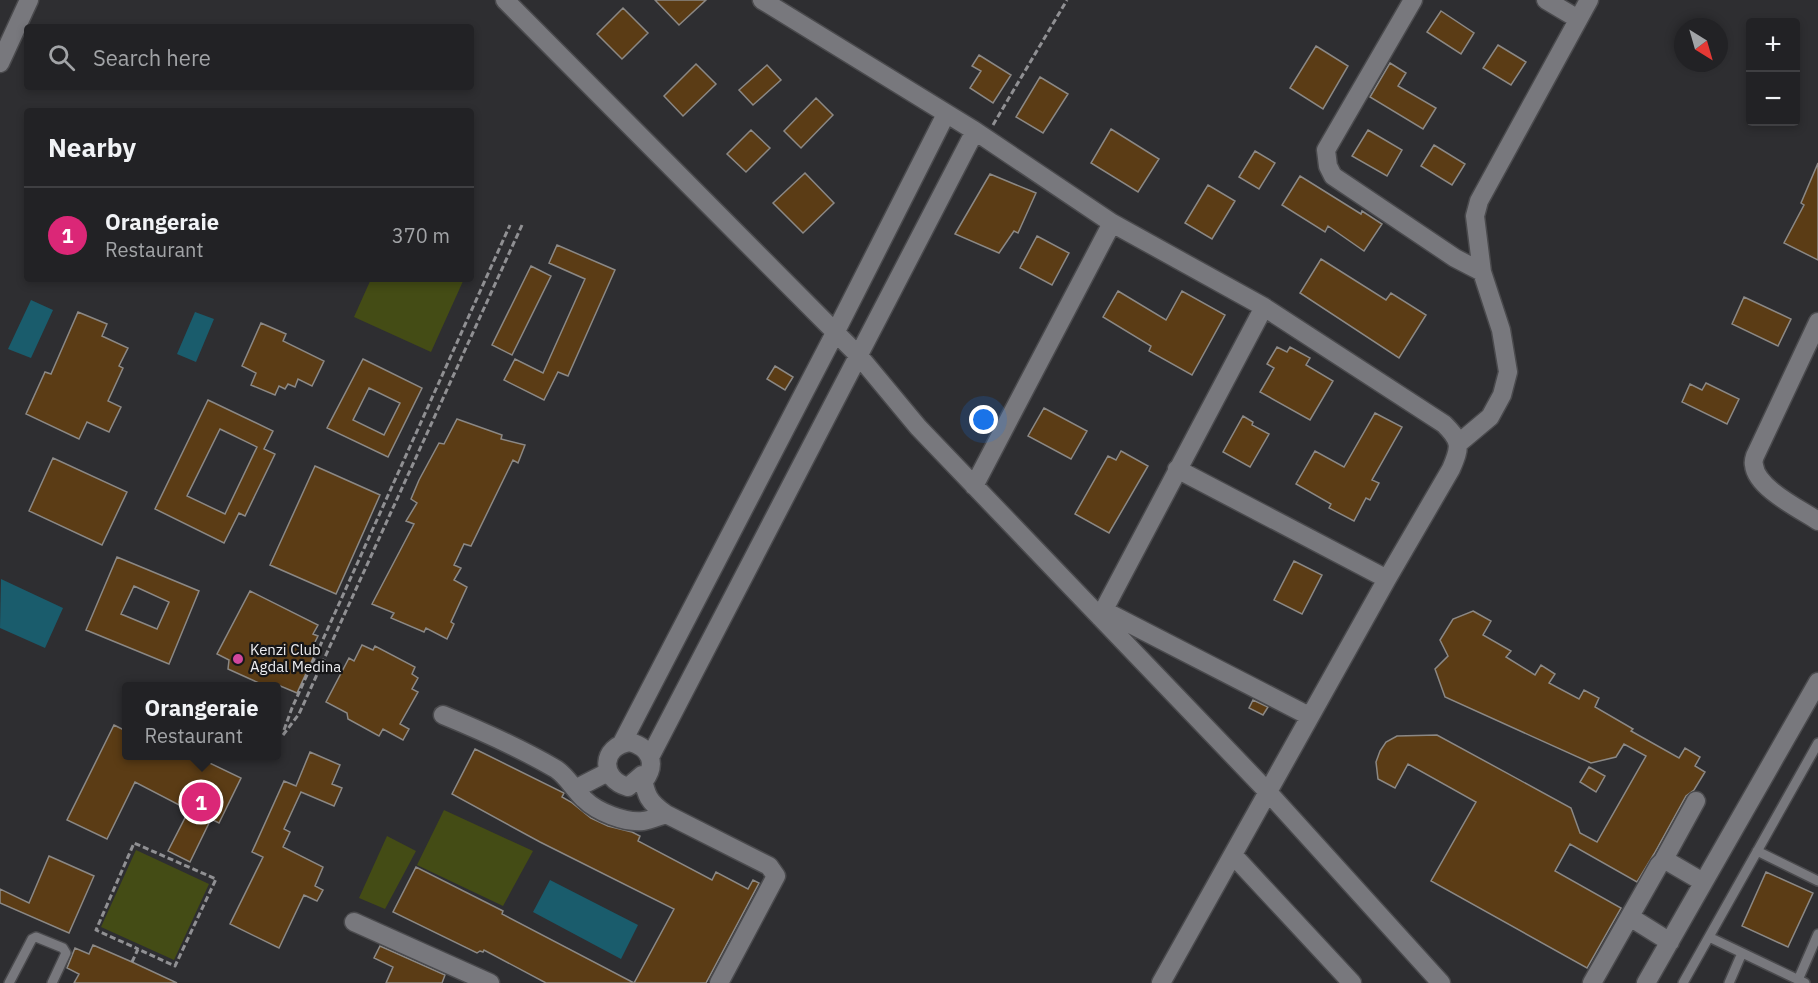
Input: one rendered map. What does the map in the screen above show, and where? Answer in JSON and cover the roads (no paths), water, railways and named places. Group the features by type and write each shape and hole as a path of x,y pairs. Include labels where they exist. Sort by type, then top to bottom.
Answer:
{"street":[{"path":"0,63 29,0"},
{"path":"504,0 859,356 918,427 1102,614 1441,983"},
{"path":"762,0 980,134 1112,223 1264,307 1444,424 1459,443"},
{"path":"1413,0 1326,150 1328,166 1333,176 1455,258 1482,272"},
{"path":"1546,0 1578,19"},
{"path":"1161,983 1309,716 1451,469 1459,443 1490,417 1502,395 1508,372 1501,330 1482,272 1476,216 1479,201 1589,0"},
{"path":"622,743 946,114"},
{"path":"650,757 859,356 980,134"},
{"path":"974,486 1112,223"},
{"path":"1102,614 1264,307"},
{"path":"1818,322 1755,456 1754,467 1759,478 1768,488 1818,521"},
{"path":"1177,469 1387,579"},
{"path":"712,570 739,583"},
{"path":"1102,614 1309,716"},
{"path":"1646,983 1818,682"},
{"path":"443,715 513,745 564,775 584,800 605,813 644,821 666,814"},
{"path":"630,742 639,744 646,750 651,765 644,781 642,775 628,786 613,779 608,772 607,763 614,748 622,743 630,742"},
{"path":"576,789 608,772"},
{"path":"642,775 648,799 655,806 666,814 769,867 776,876 719,983"},
{"path":"1592,983 1696,801"},
{"path":"1233,855 1352,983"},
{"path":"1663,861 1667,861 1703,882"},
{"path":"1630,917 1670,942"},
{"path":"354,922 490,983"}],"lane":[{"path":"1683,983 1818,743"},
{"path":"1757,851 1818,881"},
{"path":"1709,937 1802,981 1818,934"},
{"path":"9,983 32,939 36,937 63,948 66,953 52,983"},
{"path":"1729,983 1742,953"}],"water":[{"path":"31,300 53,310 31,358 8,349"},
{"path":"195,312 214,319 196,362 177,354"},
{"path":"1,579 63,608 45,648 0,628"},
{"path":"550,880 638,925 621,959 533,912"}],"place":[{"name":"Kenzi Club Agdal Medina","path":"238,659"},
{"name":"Orangeraie","path":"201,802"}]}
